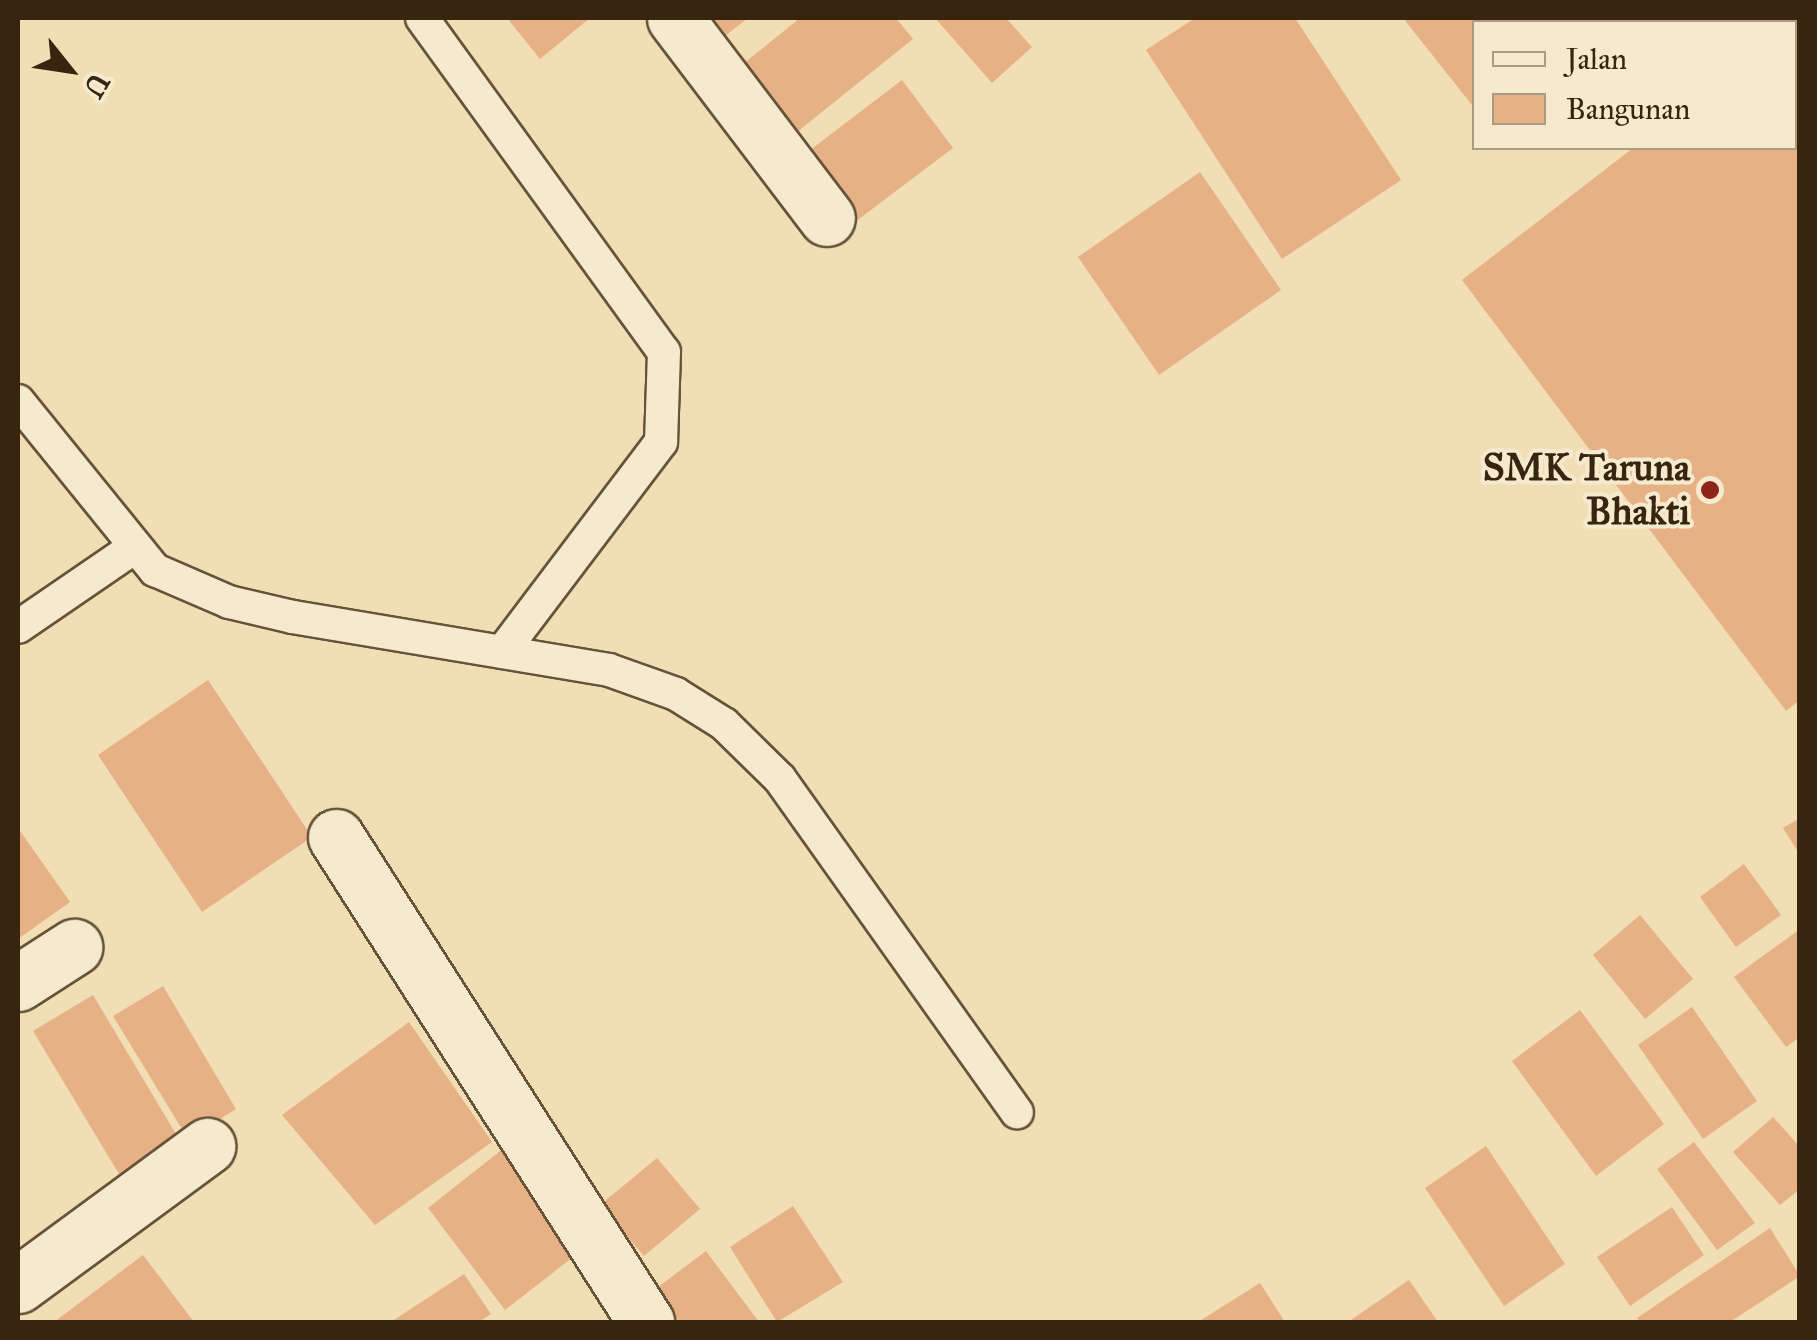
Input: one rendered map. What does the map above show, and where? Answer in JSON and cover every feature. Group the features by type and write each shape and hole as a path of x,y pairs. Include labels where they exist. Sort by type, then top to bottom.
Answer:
{"street":[{"path":"675,18 827,218"},
{"path":"336,837 646,1322"},
{"path":"18,983 74,948"},
{"path":"18,1286 207,1146"}],"lane":[{"path":"422,18 664,352 661,442 502,652"},
{"path":"18,402 132,549 156,570 229,602 609,670 676,694 724,724 780,778 1017,1112"},
{"path":"18,626 132,549"}],"building":[{"path":"507,18 590,18 540,59"},
{"path":"696,18 748,18 716,43"},
{"path":"800,18 896,18 913,39 797,132 743,64"},
{"path":"935,18 1006,18 1032,47 992,83"},
{"path":"1195,18 1295,18 1401,180 1282,259 1146,50"},
{"path":"1403,18 1542,20 1472,20 1472,105"},
{"path":"1671,18 1673,20 1583,20"},
{"name":"SMK Taruna Bhakti","path":"1800,18 1800,700 1786,711 1462,280 1630,150 1797,150"},
{"path":"902,80 953,148 851,225 801,157"},
{"path":"1200,172 1281,290 1159,375 1078,257"},
{"path":"208,680 312,837 202,912 98,755"},
{"path":"1800,818 1800,855 1783,828"},
{"path":"18,828 70,902 18,939"},
{"path":"1744,864 1781,915 1736,947 1700,897"},
{"path":"1640,915 1693,979 1645,1019 1593,955"},
{"path":"1800,929 1800,1037 1786,1047 1734,977"},
{"path":"163,986 236,1109 188,1139 113,1016"},
{"path":"93,995 182,1144 122,1179 33,1031"},
{"path":"1692,1007 1757,1101 1703,1139 1638,1045"},
{"path":"1580,1010 1664,1124 1596,1176 1512,1061"},
{"path":"409,1022 492,1142 375,1225 282,1115"},
{"path":"1773,1117 1800,1147 1800,1189 1780,1205 1733,1152"},
{"path":"1694,1142 1755,1223 1717,1250 1657,1169"},
{"path":"1486,1146 1565,1264 1504,1306 1425,1188"},
{"path":"504,1148 582,1250 505,1310 428,1208"},
{"path":"657,1158 700,1209 644,1256 600,1205"},
{"path":"793,1206 843,1282 777,1322 730,1247"},
{"path":"1672,1207 1704,1255 1630,1306 1597,1257"},
{"path":"1770,1228 1800,1276 1730,1322 1640,1322 1637,1318"},
{"path":"706,1251 759,1322 679,1322 654,1290"},
{"path":"143,1255 194,1322 54,1322"},
{"path":"464,1274 491,1314 479,1322 391,1322"},
{"path":"1409,1280 1438,1322 1348,1322"},
{"path":"1260,1283 1285,1322 1198,1322"}],"place":[{"name":"SMK Taruna Bhakti","path":"1710,490"}]}
